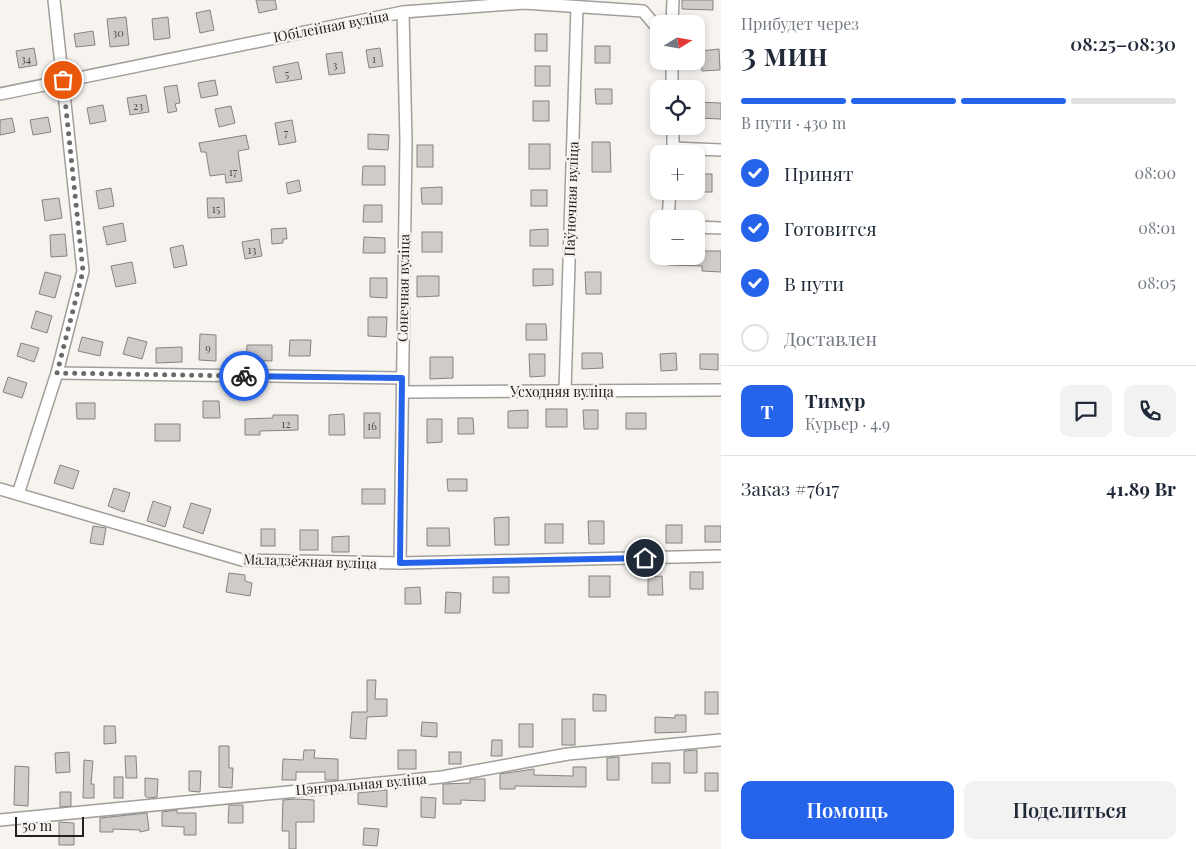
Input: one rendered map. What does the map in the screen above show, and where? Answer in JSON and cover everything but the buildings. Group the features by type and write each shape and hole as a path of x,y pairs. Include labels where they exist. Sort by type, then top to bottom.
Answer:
{"street":[{"path":"18,494 57,373 83,271 54,0"},
{"path":"672,15 673,0"},
{"name":"Юбілейная вуліца","path":"0,94 403,12 524,3 642,12 650,20"},
{"name":"Паўночная вуліца","path":"565,391 577,7"},
{"name":"Сонечная вуліца","path":"400,563 406,141 403,12"},
{"path":"705,150 721,150"},
{"path":"705,227 721,228"},
{"path":"57,373 402,378"},
{"name":"Усходняя вуліца","path":"403,392 721,390"},
{"name":"Маладзёжная вуліца","path":"0,488 242,560 400,563 721,556"},
{"name":"Цэнтральная вуліца","path":"0,820 442,777 568,754 721,740"}],"way so far":[{"path":"63,80 83,271 57,373 244,376"}],"route":[{"path":"244,376 402,378 400,563 645,558"}]}
